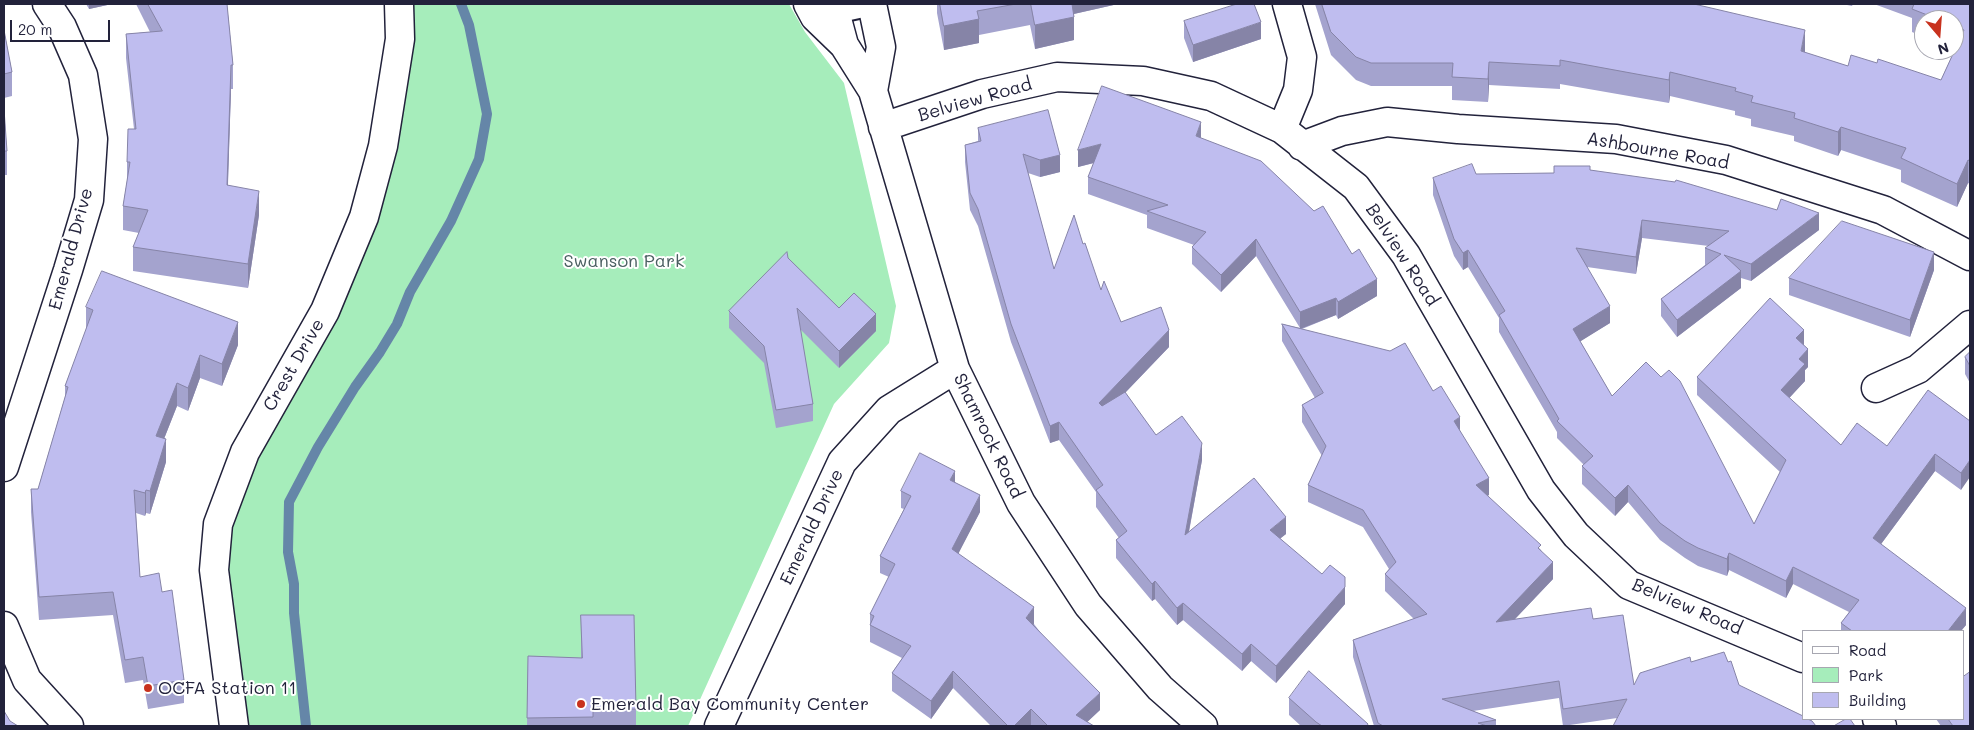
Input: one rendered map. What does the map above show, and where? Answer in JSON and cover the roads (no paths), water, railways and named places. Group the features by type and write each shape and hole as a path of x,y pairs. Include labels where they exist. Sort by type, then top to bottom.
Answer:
{"street":[{"name":"Emerald Drive","path":"4,467 89,200 93,139 83,75 62,27 47,4"},
{"name":"Crest Drive","path":"234,726 214,570 218,524 245,452 325,311 364,217 383,146 400,39 399,4"},
{"name":"Shamrock Road","path":"808,4 814,18 844,45 873,91 955,369 1021,503 1088,604 1160,688 1203,726"},
{"path":"1287,4 1302,58 1292,137"},
{"name":"Shamrock Road","path":"872,6 881,47 873,91"},
{"name":"Shamrock Road","path":"834,9 844,45"},
{"name":"Belview Road","path":"883,127 982,94 1057,77 1143,81 1211,96 1292,137 1356,187 1406,255 1541,490 1576,535 1629,584 1799,654 1802,657"},
{"name":"Ashbourne Road","path":"1292,137 1342,131 1387,122 1458,129 1616,139 1726,160 1882,210 1970,256"},
{"path":"1876,388 1918,369 1970,325"},
{"name":"Emerald Drive","path":"719,726 842,462 889,410 955,369"},
{"path":"4,626 27,680 69,726"}],"lane":[{"path":"834,9 872,6"}],"waterway":[{"path":"306,726 294,613 294,584 288,552 289,502 318,447 397,324 410,292 451,221 479,159 487,114 469,25 461,4"}],"place":[{"name":"OCFA Station 11","path":"148,688"},
{"name":"Emerald Bay Community Center","path":"581,704"}],"park label":[{"name":"Swanson Park","path":"624,261"}]}
